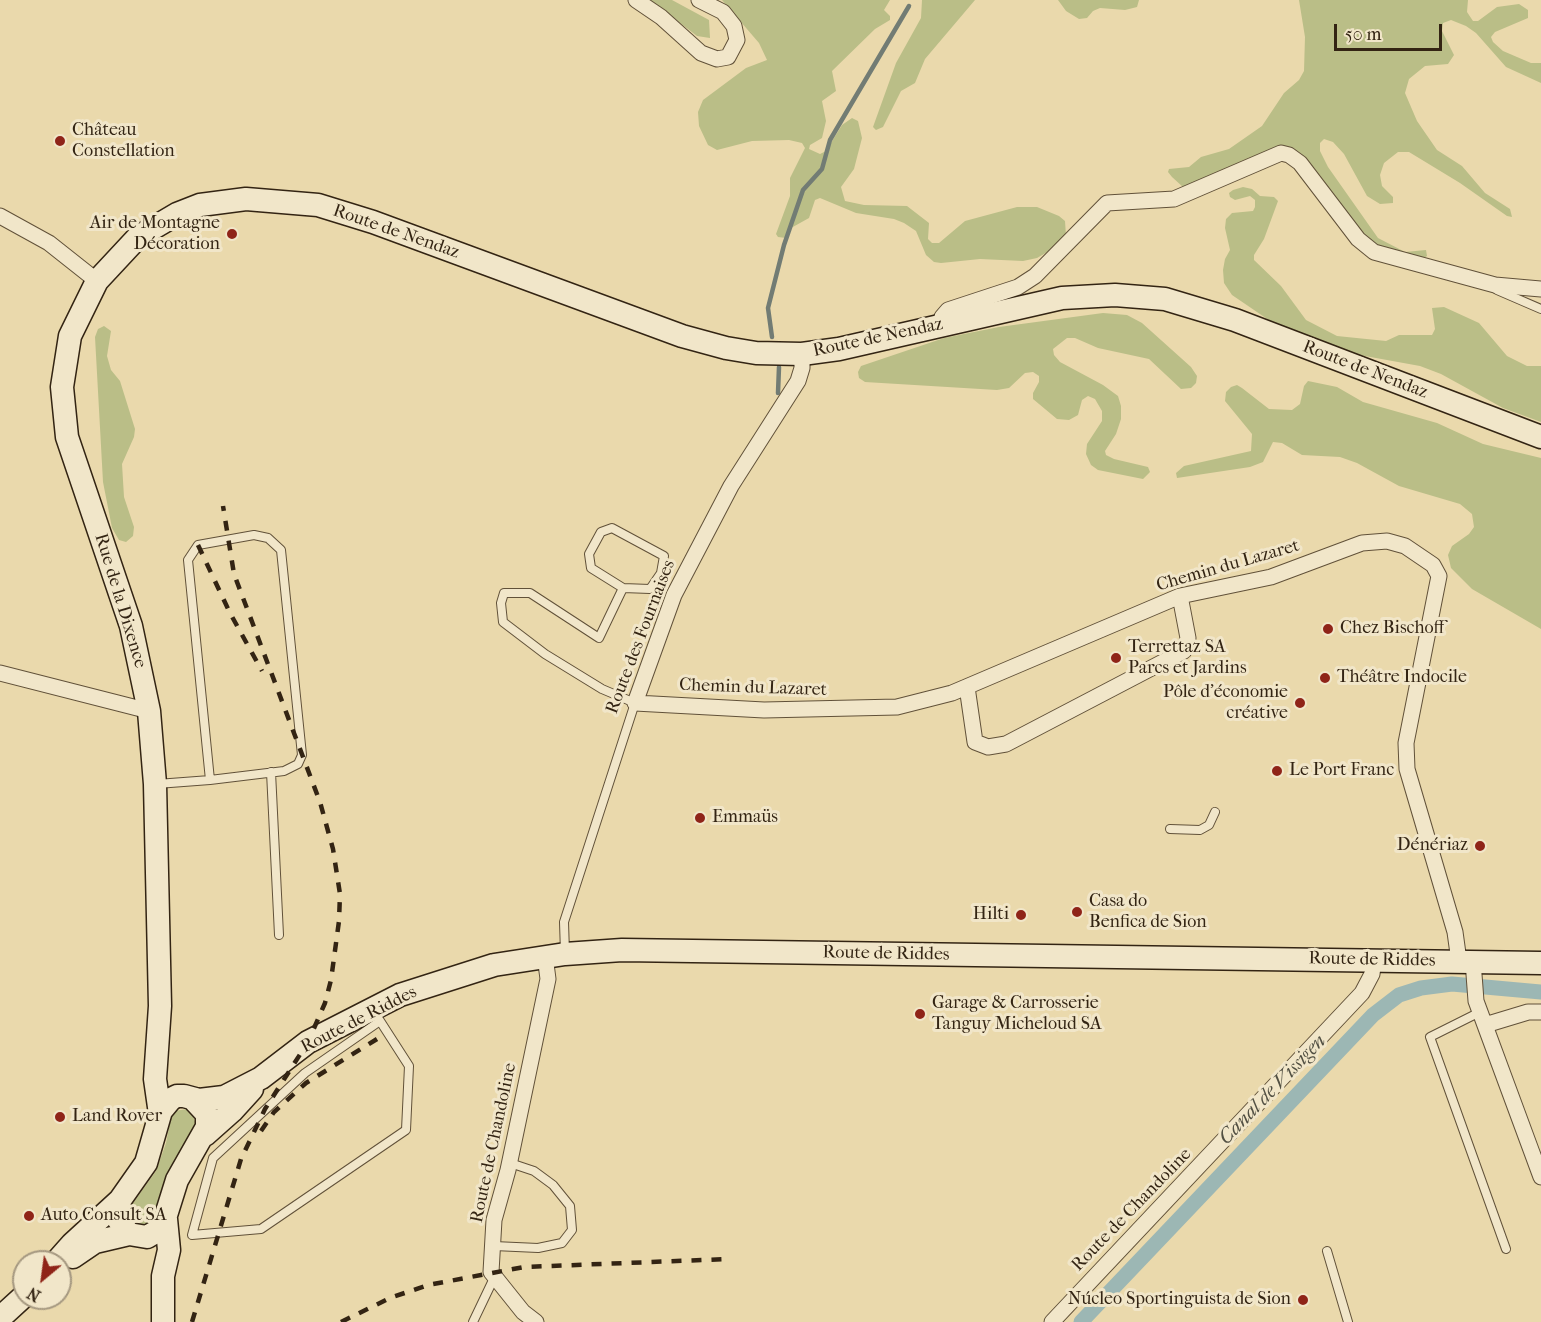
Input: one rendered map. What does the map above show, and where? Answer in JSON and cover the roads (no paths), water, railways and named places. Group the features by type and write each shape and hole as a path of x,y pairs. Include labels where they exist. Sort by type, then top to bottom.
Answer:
{"main road":[{"name":"Route de Nendaz","path":"97,281 138,237 177,214 200,205 246,199 292,201 318,205 373,222 706,344 802,361 839,349 944,323 1062,298 1115,295 1165,299 1235,320 1541,437"},
{"name":"Rue de la Dixence","path":"97,281 79,314 67,346 62,387 63,412 73,456 131,626 149,711 156,784 158,1039 155,1079 158,1125"},
{"name":"Route de Riddes","path":"190,1098 224,1097 261,1078 308,1042 376,1015 400,995 494,965 555,955 622,950 1374,960 1468,966 1541,963"},
{"name":"Rue de la Dixence","path":"158,1039 175,1082 190,1098"},
{"name":"Route de Riddes","path":"205,1135 232,1111 261,1078"},
{"path":"66,1250 120,1200 146,1163 165,1104 171,1098 190,1098 207,1114 205,1135 177,1180 166,1219 155,1234 94,1242 72,1258"},
{"path":"120,1200 118,1219 156,1260 163,1276"},
{"path":"163,1322 163,1276 169,1250 166,1219"},
{"path":"0,1318 12,1307"}],"street":[{"path":"636,0 661,17 701,53 717,59 728,57 737,40 735,26 723,12 699,0"},
{"path":"944,323 942,317 948,310 1018,287 1035,276 1107,202 1174,200 1281,153 1289,155 1300,163 1336,213 1368,248 1385,256 1493,285 1541,289"},
{"path":"0,216 49,243 97,281"},
{"name":"Route des Fournaises","path":"635,703 674,595 701,538 731,486 798,381 802,361"},
{"name":"Chemin du Lazaret","path":"635,703 764,710 846,710 897,707 967,687 1180,596 1271,578 1348,546 1374,541 1405,546 1433,565 1439,576 1406,742 1407,769 1481,1013 1541,1177"},
{"path":"967,687 975,742 988,747 1006,744 1167,657 1184,651 1188,638 1180,596"},
{"path":"0,673 149,711"},
{"name":"Route de Chandoline","path":"494,1278 491,1272 494,1220 510,1163 555,955"},
{"name":"Route de Chandoline","path":"1052,1322 1362,993 1372,974 1374,960"},
{"path":"1481,1013 1541,1012"},
{"path":"494,1278 523,1312 536,1322"}],"lane":[{"path":"1493,285 1496,290 1541,309"},
{"path":"612,528 664,556 661,573 650,589 623,588 591,568 589,554 601,532 612,528"},
{"path":"156,784 210,780 284,771 298,764 302,755 281,550 268,538 254,535 198,545 188,560 210,780"},
{"path":"623,588 599,638 530,593 504,592 501,603 503,622 564,665 602,688 635,703"},
{"name":"Route des Fournaises","path":"555,955 635,703"},
{"path":"271,772 279,935"},
{"path":"1170,829 1200,830 1209,825 1215,812"},
{"path":"1481,1013 1430,1037 1506,1249"},
{"path":"376,1015 409,1066 406,1130 261,1229 192,1235 213,1158 305,1073 376,1015"},
{"path":"494,1246 538,1248 554,1245 562,1243 572,1230 570,1206 553,1185 534,1171 510,1163"},
{"path":"1327,1251 1348,1322"},
{"path":"473,1322 494,1278"}],"waterway":[{"path":"772,337 768,308 784,245 803,190 822,169 830,140 909,6"},
{"path":"778,393 779,367"},
{"name":"Canal de Vissigen","path":"1081,1322 1373,1015 1399,995 1421,988 1452,984 1541,992"}],"railway":[{"path":"192,1322 241,1159 265,1109 308,1042 325,1003 331,980 339,921 340,894 333,849 320,802 234,574 223,506"},
{"path":"198,545 230,613 262,671"},
{"path":"261,1131 274,1112 306,1083 377,1039"},
{"path":"341,1322 390,1298 428,1285 524,1267 728,1259"}],"place":[{"name":"Château Constellation","path":"60,141"},
{"name":"Air de Montagne Décoration","path":"232,234"},
{"name":"Chez Bischoff","path":"1328,629"},
{"name":"Terrettaz SA Parcs et Jardins","path":"1116,658"},
{"name":"Théâtre Indocile","path":"1325,678"},
{"name":"Pôle d'économie créative","path":"1300,703"},
{"name":"Le Port Franc","path":"1277,771"},
{"name":"Emmaüs","path":"700,818"},
{"name":"Dénériaz","path":"1480,846"},
{"name":"Casa do Benfica de Sion","path":"1077,912"},
{"name":"Hilti","path":"1021,915"},
{"name":"Garage & Carrosserie Tanguy Micheloud SA","path":"920,1014"},
{"name":"Land Rover","path":"60,1117"},
{"name":"Auto Consult SA","path":"29,1216"},
{"name":"Núcleo Sportinguista de Sion","path":"1303,1300"}]}
